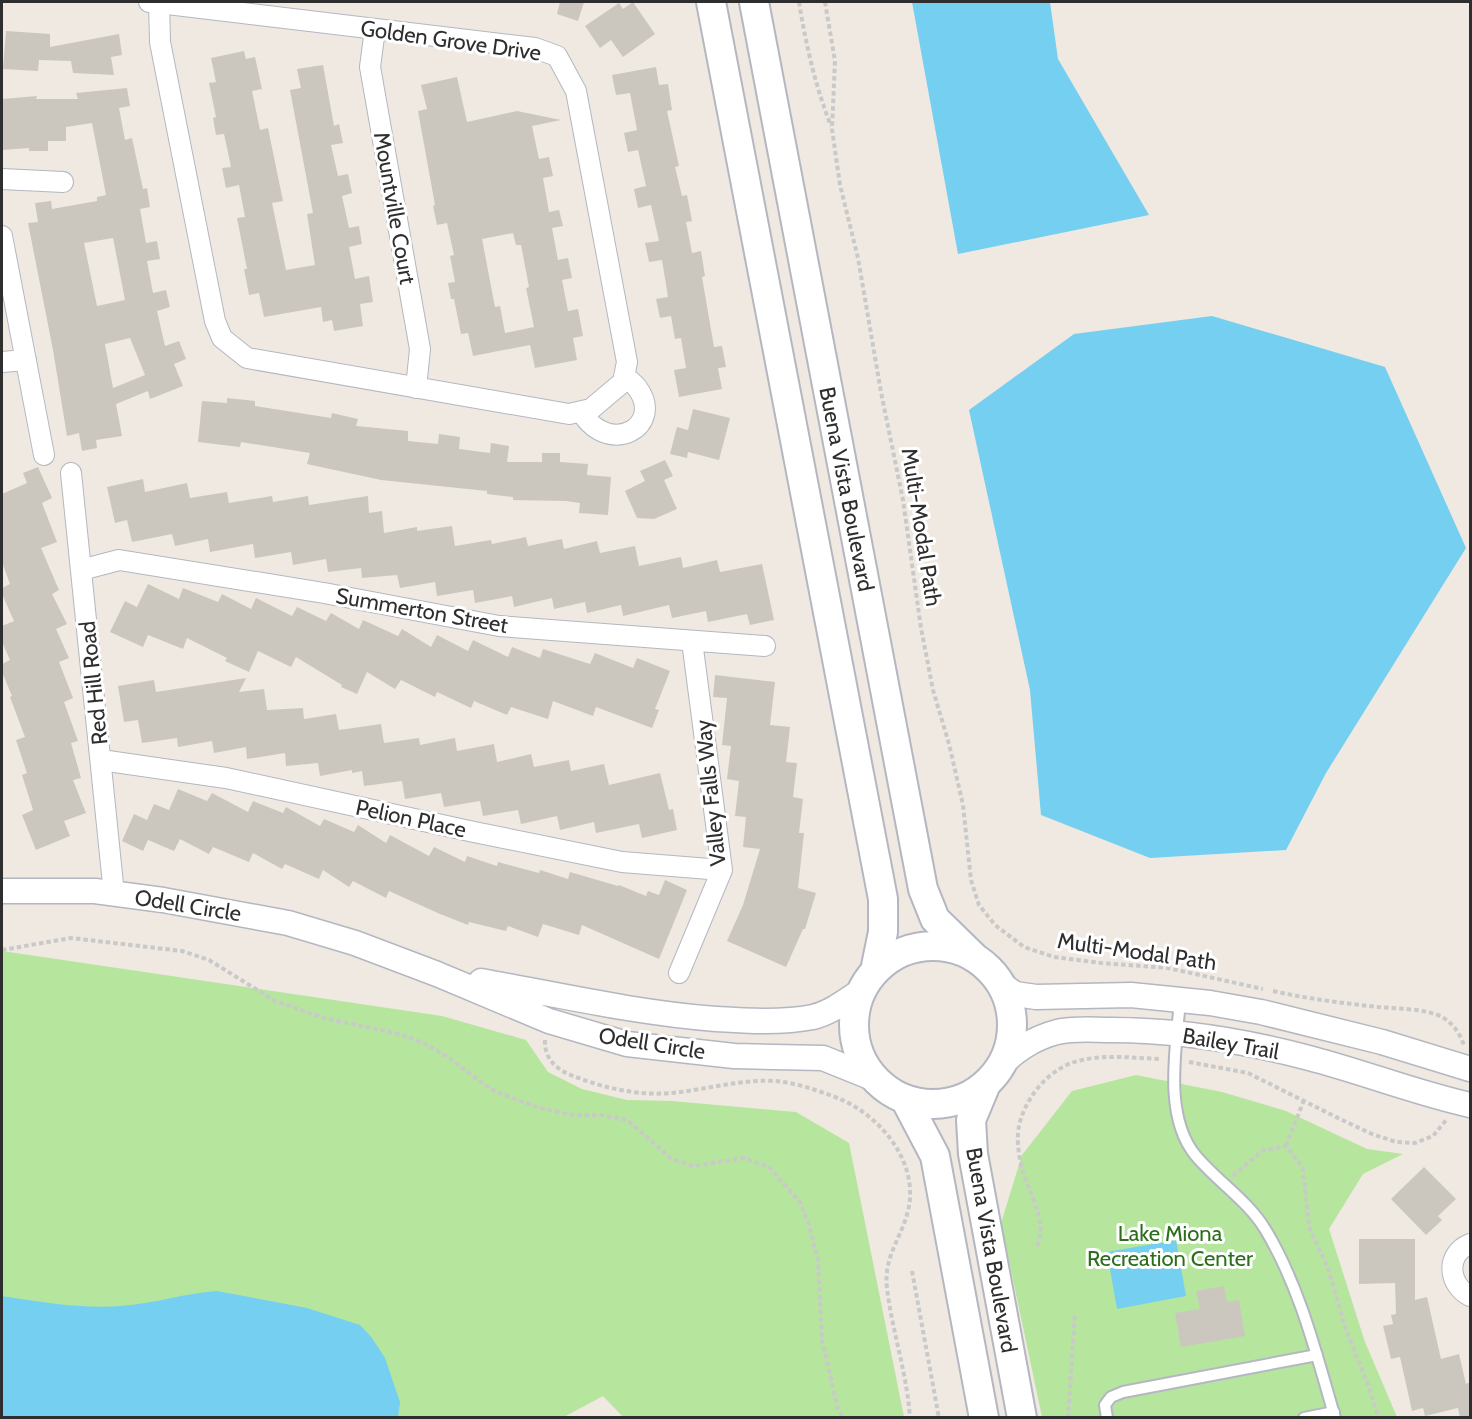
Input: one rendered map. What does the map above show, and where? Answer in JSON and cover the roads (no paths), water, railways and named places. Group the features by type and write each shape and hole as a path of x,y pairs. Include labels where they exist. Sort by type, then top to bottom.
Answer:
{"main road":[{"name":"Buena Vista Boulevard","path":"711,2 883,899 883,932 868,981 854,1014 854,1037 862,1060 875,1080 889,1091 905,1099 926,1104 948,1103 968,1096 992,1077"},
{"name":"Buena Vista Boulevard","path":"754,2 923,889 935,919 989,969 1000,984 1010,1005 1012,1028 1008,1050 971,1120 973,1154 1023,1418"},
{"name":"Buena Vista Boulevard","path":"868,981 897,955 923,947 950,948 975,958"},
{"name":"Buena Vista Boulevard","path":"905,1099 935,1156 984,1418"}],"street":[{"name":"Golden Grove Drive","path":"582,413 569,414 247,358 222,338 216,321 154,2 536,48 557,56 576,90 627,362 624,376"},
{"name":"Mountville Court","path":"375,29 370,67 420,349 416,388"},
{"path":"2,180 63,182"},
{"path":"2,236 44,455"},
{"path":"2,362 26,360"},
{"path":"624,376 638,388 644,400 645,412 637,428 623,435 612,436 603,433 588,422 582,413 591,410 623,382 624,376"},
{"name":"Red Hill Road","path":"72,473 114,894"},
{"name":"Summerton Street","path":"81,570 119,560 324,593 499,626 765,646"},
{"name":"Valley Falls Way","path":"679,973 723,870 692,641"},
{"name":"Pelion Place","path":"101,760 226,778 622,862 723,870"},
{"name":"Odell Circle","path":"2,891 95,891 217,909 288,923 355,943 437,974 549,1021 627,1044 734,1056 823,1058 875,1080"},
{"name":"Odell Circle","path":"437,974 620,1007 682,1016 736,1020 786,1020 815,1016 837,1006 868,981"},
{"name":"Bailey Trail","path":"1000,984 1015,994 1036,997 1131,996 1241,1009 1316,1024 1467,1068"},
{"name":"Bailey Trail","path":"992,1077 1006,1059 1034,1041 1056,1032 1076,1029 1145,1030 1220,1039 1309,1058 1462,1103"},
{"path":"1470,1244 1460,1250 1456,1256 1452,1271 1457,1286 1470,1296"}],"lane":[{"path":"1180,1000 1174,1093 1181,1129 1196,1155 1264,1226 1288,1270 1335,1415 1304,1418"},
{"path":"1107,1418 1105,1405 1111,1397 1123,1392 1317,1355"}],"water":[{"path":"912,2 1050,2 1058,59 1149,215 958,254"},
{"path":"1212,316 1385,367 1466,548 1326,773 1286,850 1150,858 1041,815 1030,690 969,410 1074,334"},
{"path":"1176,1240 1186,1296 1117,1309 1107,1252"},
{"path":"217,1291 307,1308 360,1325 385,1358 400,1402 398,1417 2,1417 2,1296 106,1307 133,1305"}],"park label":[{"name":"Lake Miona Recreation Center","path":"1170,1246"}]}
